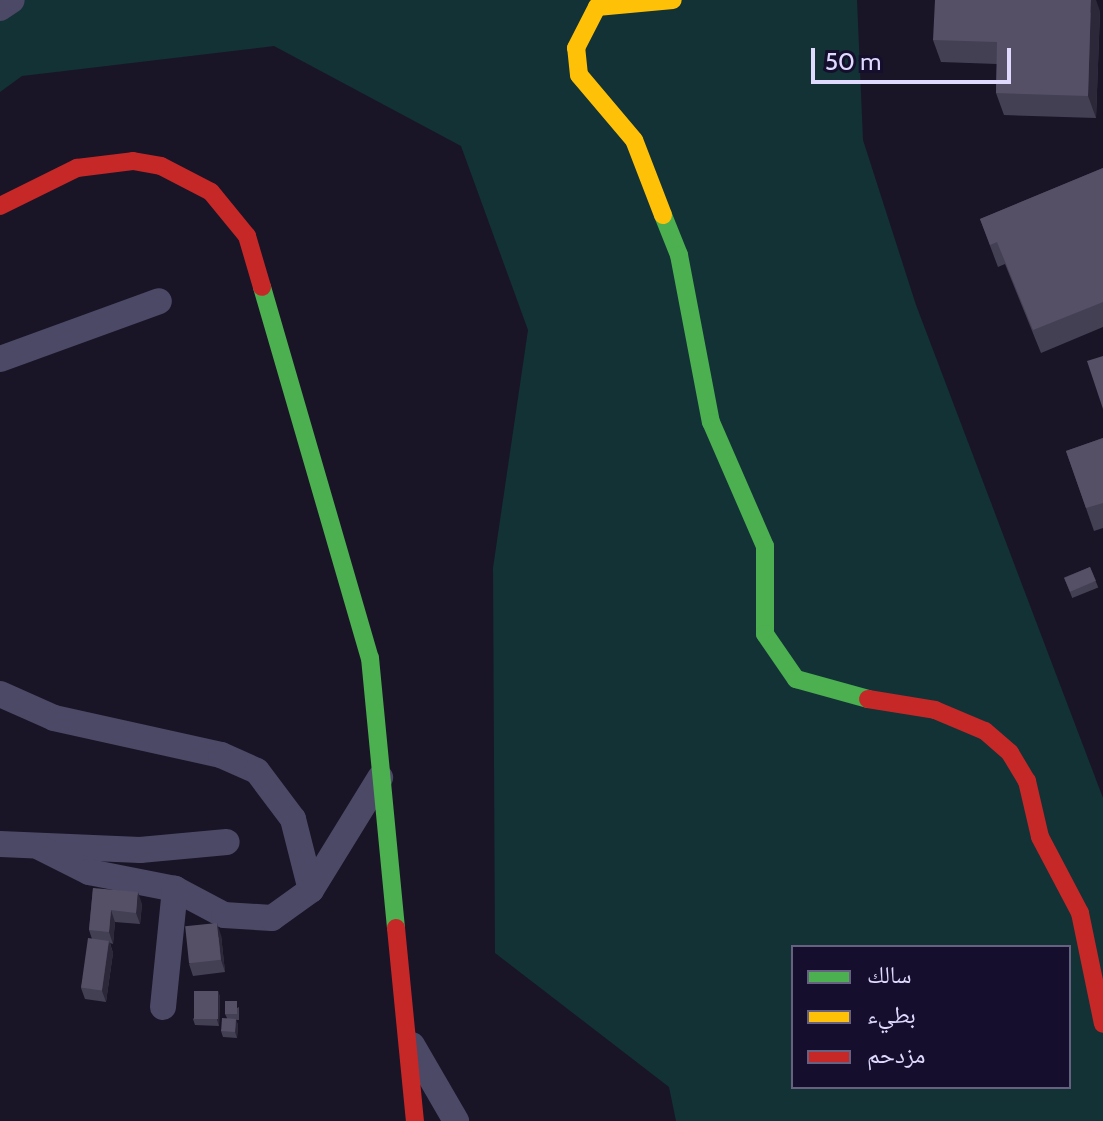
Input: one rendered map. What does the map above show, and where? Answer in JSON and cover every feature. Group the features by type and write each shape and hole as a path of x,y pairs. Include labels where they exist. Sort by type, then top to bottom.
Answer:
{"street":[{"path":"0,8 12,0"},
{"path":"673,0 597,7 576,48 579,75 634,140 679,255 711,422 765,546 765,634 796,679 820,691 935,710 985,731 1010,753 1027,781 1040,837 1080,913 1103,1024"},
{"path":"0,206 77,168 133,161 199,185 247,236 361,616 415,1121"},
{"path":"0,359 58,332 159,301"},
{"path":"0,694 54,718 221,755 257,771 293,819 311,890"},
{"path":"41,848 89,872 175,889 224,915 256,920 287,912 311,890 380,778"},
{"path":"0,844 140,850 227,842"},
{"path":"163,1007 175,889"},
{"path":"408,1038 456,1121"}],"green space":[{"path":"0,0 857,0 863,140 916,305 1103,798 1103,1121 676,1121 669,1087 495,953 493,568 528,330 461,146 274,46 22,76 0,92"}],"building":[{"path":"935,0 1091,0 1088,96 996,93 997,42 933,40"},
{"path":"1103,168 1103,302 1033,330 997,242 990,245 980,219"},
{"path":"1103,356 1103,409 1087,361"},
{"path":"1103,438 1103,503 1086,508 1066,451"},
{"path":"1090,567 1096,581 1070,592 1064,578"},
{"path":"93,888 138,892 136,913 111,910 109,932 89,930"},
{"path":"217,923 221,960 189,963 185,926"},
{"path":"88,938 109,941 102,990 81,988"},
{"path":"194,991 218,991 218,1019 194,1019"},
{"path":"225,1001 237,1001 237,1014 225,1014"},
{"path":"222,1018 236,1019 235,1032 221,1031"}],"traffic: fast":[{"path":"663,215 679,255 711,422 765,546 765,634 796,679 868,699"},
{"path":"262,287 370,658 396,928"}],"traffic: slow":[{"path":"663,215 634,140 579,75 576,48 597,7 673,0"}],"traffic: jam":[{"path":"0,206 77,168 133,161 161,166 211,192 247,236 262,287"},
{"path":"868,699 935,710 985,731 1010,753 1027,781 1040,837 1080,913 1103,1024"},
{"path":"396,928 415,1121"}]}
